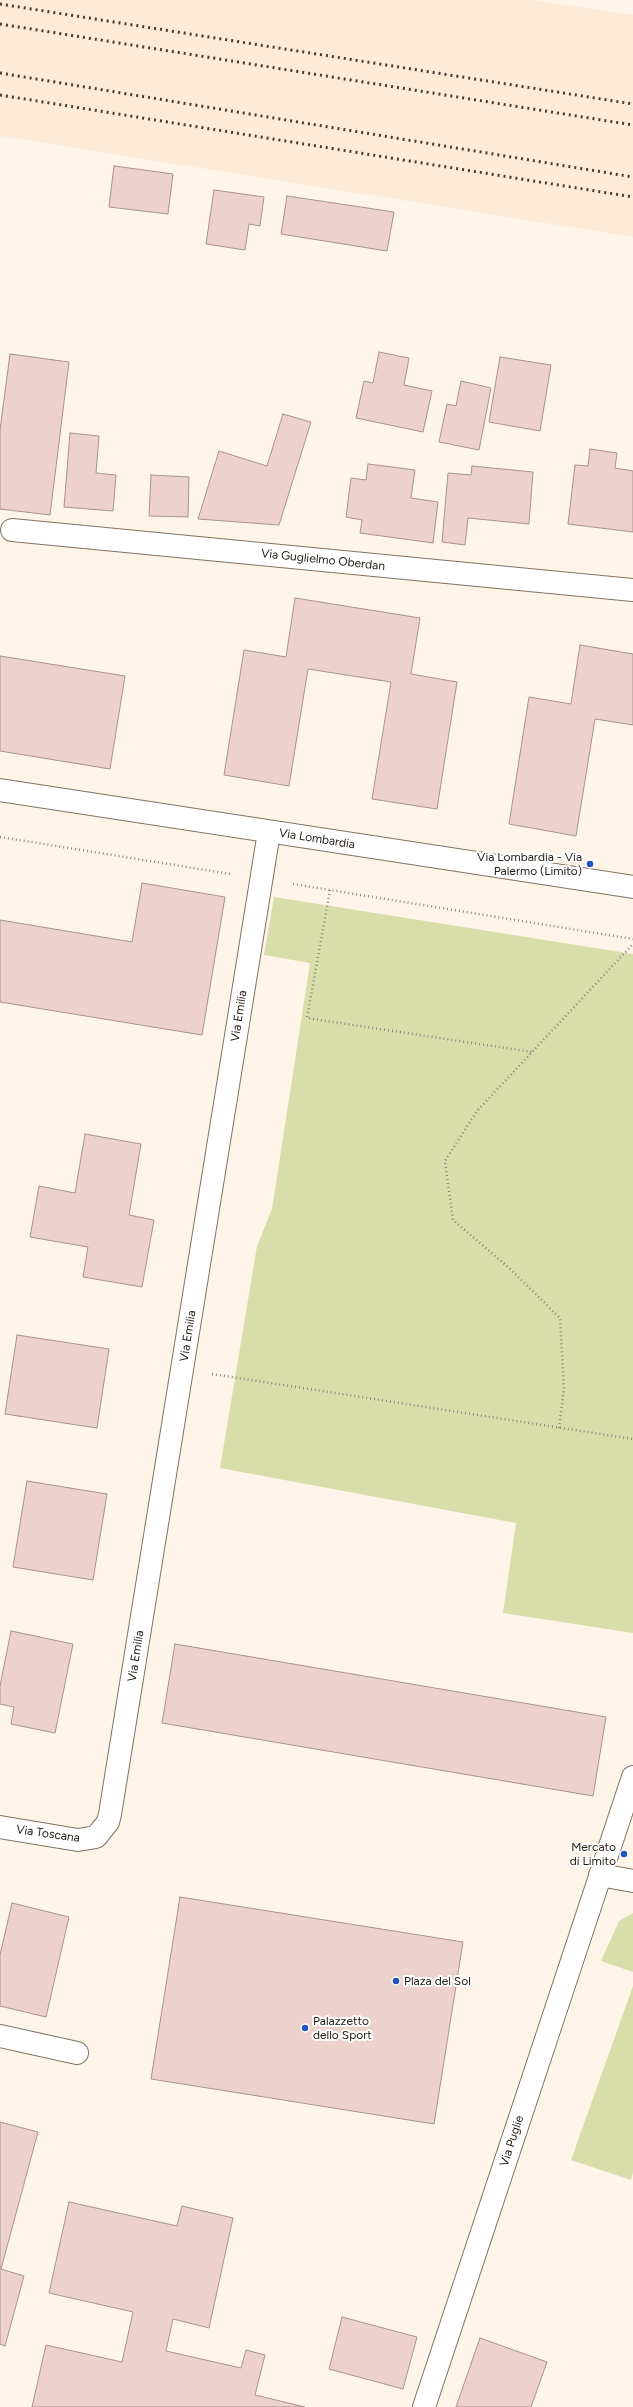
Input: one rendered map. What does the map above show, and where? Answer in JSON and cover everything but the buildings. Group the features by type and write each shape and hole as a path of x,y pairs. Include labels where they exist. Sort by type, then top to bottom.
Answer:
{"street":[{"name":"Via Guglielmo Oberdan","path":"12,530 633,590"},
{"name":"Via Lombardia","path":"0,790 633,887"},
{"name":"Via Emilia","path":"96,1837 108,1822 110,1814 269,832"},
{"name":"Via Puglie","path":"424,2407 633,1777"},
{"name":"Via Toscana","path":"0,1827 68,1839 78,1840 96,1837"},
{"path":"600,1875 633,1881"},
{"path":"0,2036 77,2053"}],"path":[{"path":"0,837 633,939"},
{"path":"330,890 307,1018 532,1052"},
{"path":"560,1428 564,1389 560,1318 508,1267 453,1220 444,1161 476,1111 633,944"},
{"path":"182,1369 633,1439"}],"shaded area":[{"path":"0,0 532,0 633,15 633,237 0,136"}],"green space":[{"path":"274,897 633,954 633,1633 503,1613 516,1523 220,1468 257,1246 272,1209 310,963 264,955"},
{"path":"633,1913 633,1972 601,1961 619,1921"},
{"path":"633,1986 633,2172 631,2180 571,2160"}],"railway":[{"path":"0,4 633,104"},
{"path":"0,24 633,125"},
{"path":"0,73 633,177"},
{"path":"0,95 633,197"}],"place":[{"name":"Via Lombardia - Via Palermo (Limito)","path":"590,864"},
{"name":"Mercato di Limito","path":"624,1854"},
{"name":"Plaza del Sol","path":"396,1981"},
{"name":"Palazzetto dello Sport","path":"305,2028"}]}
